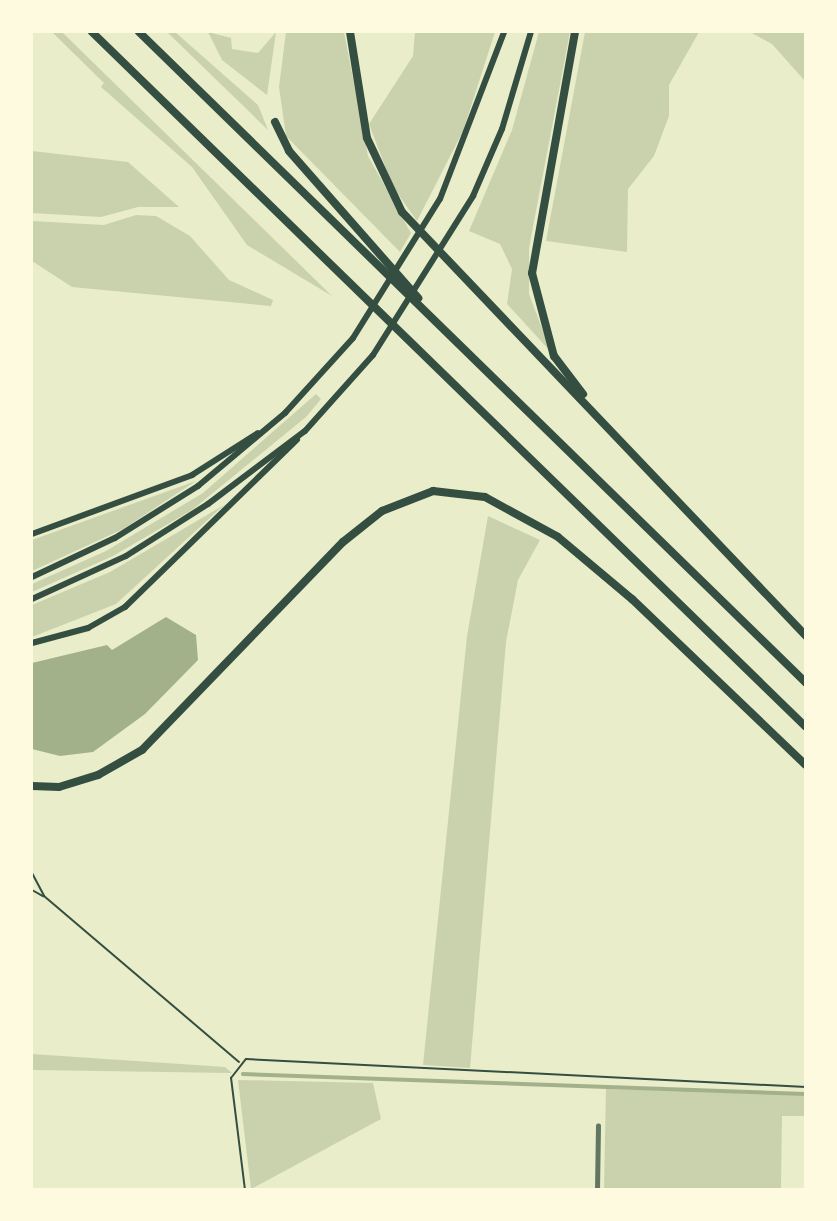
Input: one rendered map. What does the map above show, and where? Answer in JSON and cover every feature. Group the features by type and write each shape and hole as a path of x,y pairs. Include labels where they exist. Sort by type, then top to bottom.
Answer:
{"highway":[{"path":"92,32 806,727"},
{"path":"139,32 806,683"},
{"path":"349,32 367,138 393,199 806,636"},
{"path":"575,32 533,248 534,293 554,356 617,434"},
{"path":"275,122 289,151 353,217 437,322"},
{"path":"32,786 59,787 98,775 142,750 343,542 382,510 433,491 485,496 566,543 806,765"}],"main road":[{"path":"32,577 115,538 198,486 285,413 308,389 372,313 440,199 504,32"},
{"path":"32,643 88,628 125,607 304,431 390,332 461,218 502,129 531,32"},
{"path":"32,534 192,475 285,413"},
{"path":"32,599 156,538 304,431"}],"street":[{"path":"597,1189 598,1126"}],"path":[{"path":"32,873 44,896"},
{"path":"32,890 44,896 239,1063"},
{"path":"239,1063 254,1058 806,1087"},
{"path":"239,1063 231,1086 245,1189"}],"shaded area":[{"path":"52,32 62,32 332,296 247,245 192,167 101,87 104,83"},
{"path":"167,32 175,32 258,105 268,130"},
{"path":"208,32 231,38 232,49 258,53 276,32 267,95 222,60"},
{"path":"286,32 344,32 368,156 411,233 400,252 286,136 279,87"},
{"path":"415,32 495,32 463,131 417,221 393,187 369,124 413,56"},
{"path":"539,32 570,32 529,248 529,294 551,352 507,304 512,269 500,244 469,231 512,130"},
{"path":"585,32 699,32 669,85 669,116 654,156 628,189 627,252 546,241"},
{"path":"750,32 805,32 805,81 772,44"},
{"path":"32,151 128,162 179,207 138,207 101,217 32,213"},
{"path":"136,215 156,216 190,236 229,280 273,300 271,306 72,287 32,261 32,221 104,225"},
{"path":"316,394 321,399 306,417 192,510 113,556 32,592 32,584 106,551 203,493"},
{"path":"196,481 123,529 32,571 32,540"},
{"path":"224,505 116,604 32,637 32,605 110,572"},
{"path":"488,516 540,540 518,580 506,642 470,1068 423,1065 467,636"},
{"path":"166,617 196,635 198,660 145,714 93,752 60,756 32,749 32,663 107,645 112,650"},
{"path":"32,1054 225,1067 232,1073 32,1070"},
{"path":"238,1080 373,1083 381,1119 251,1189"},
{"path":"606,1089 805,1094 805,1116 782,1116 781,1189 604,1189"}],"waterway":[{"path":"243,1074 806,1094"}]}
